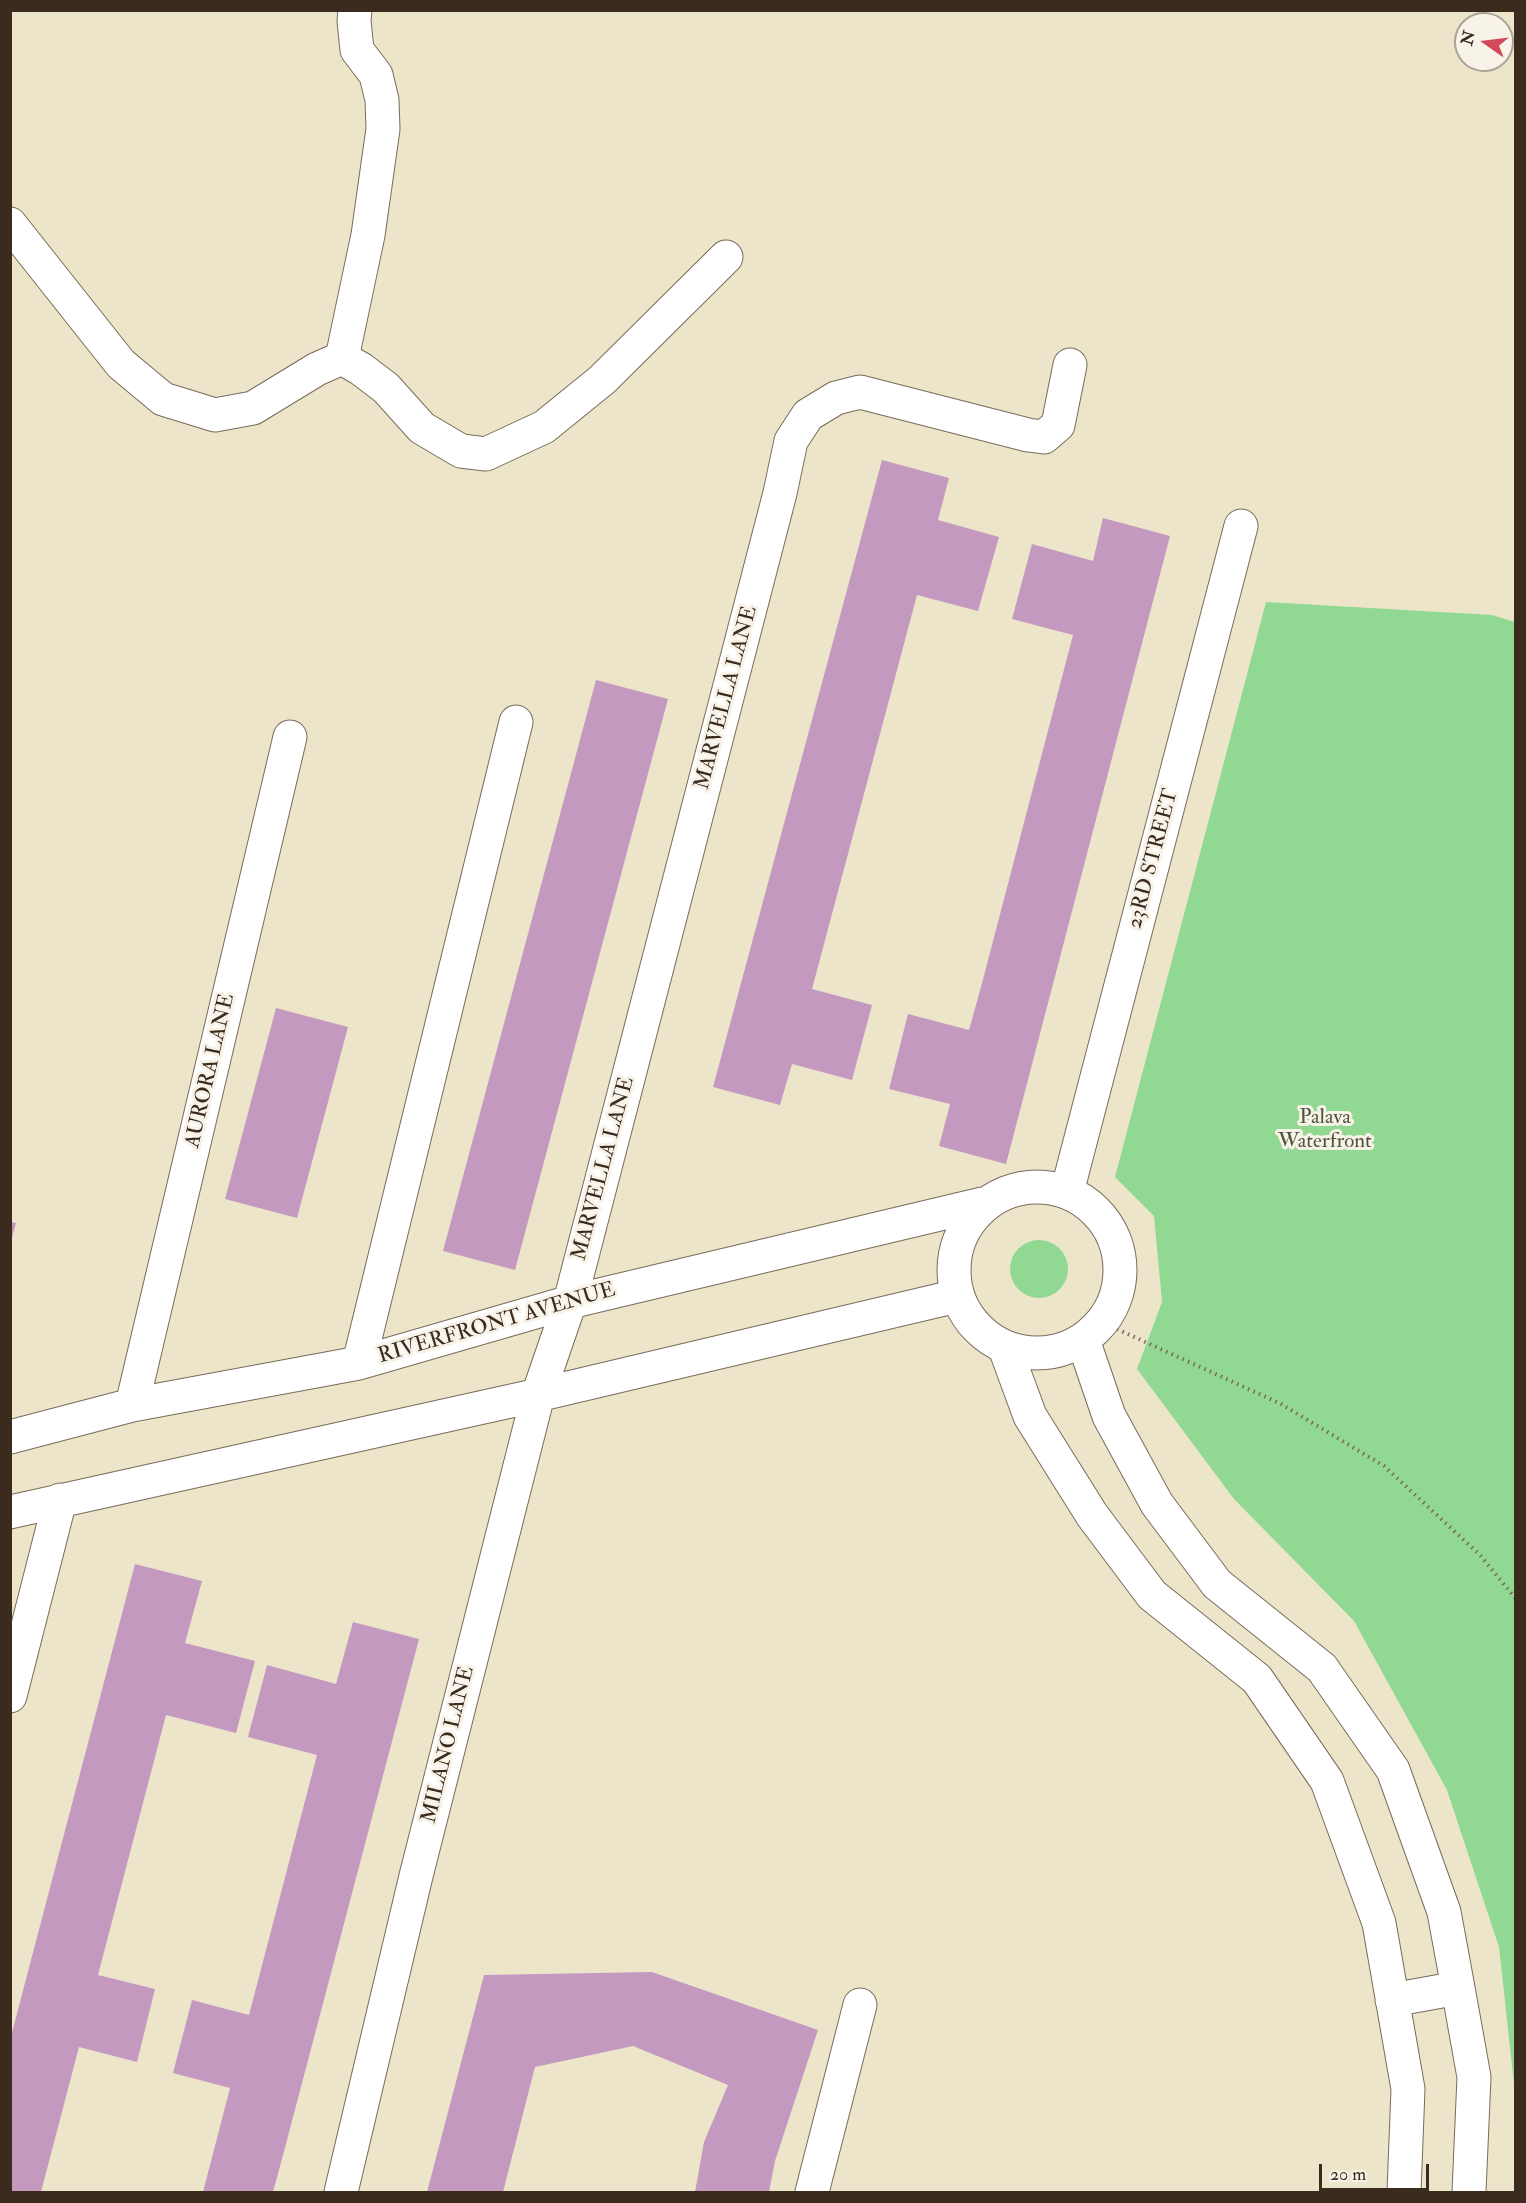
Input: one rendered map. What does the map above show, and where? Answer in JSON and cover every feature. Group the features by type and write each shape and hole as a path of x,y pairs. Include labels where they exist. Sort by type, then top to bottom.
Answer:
{"street":[{"path":"342,358 368,234 384,129 382,100 376,75 357,50 355,10"},
{"path":"10,224 121,364 163,399 215,415 254,408 317,369 342,358"},
{"path":"342,358 386,388 422,428 461,450 486,454 544,427 602,380 726,257"},
{"name":"MARVELLA LANE","path":"570,1302 777,504 791,441 808,415 836,398 860,392 1028,435 1044,437 1058,426 1070,365"},
{"name":"23RD STREET","path":"1067,1192 1241,526"},
{"path":"359,1363 516,722"},
{"name":"AURORA LANE","path":"132,1406 290,737"},
{"path":"1040,1186 1067,1192 1090,1205 1107,1225 1118,1248 1120,1274 1115,1300 1093,1331 1060,1351 1032,1355 1005,1348 980,1332 957,1296 955,1281 956,1253 967,1226 982,1204 1011,1191 1040,1186"},
{"name":"RIVERFRONT AVENUE","path":"10,1437 132,1406 359,1363 570,1302 982,1204"},
{"path":"10,1512 538,1395 957,1296"},
{"name":"MILANO LANE","path":"341,2193 416,1876 538,1395 570,1302"},
{"path":"1093,1331 1109,1416 1157,1504 1217,1584 1322,1668 1393,1770 1444,1912 1474,2077 1469,2193"},
{"path":"1005,1348 1030,1416 1092,1515 1152,1595 1257,1679 1327,1781 1379,1923 1408,2089 1404,2193"},
{"path":"10,1696 60,1500"},
{"path":"1392,2000 1458,1988"},
{"path":"812,2193 860,2005"}],"path":[{"path":"1093,1331 1281,1404 1384,1466 1480,1555 1515,1599"}],"green space":[{"name":"Palava Waterfront","path":"1266,602 1492,615 1515,622 1515,2093 1499,1947 1447,1790 1354,1621 1234,1499 1137,1369 1162,1302 1154,1216 1115,1177"},
{"path":"1039,1240 1050,1242 1063,1253 1068,1269 1066,1280 1055,1293 1039,1298 1028,1296 1015,1285 1010,1269 1012,1258 1023,1245"}],"building":[{"path":"882,460 949,478 938,520 999,537 978,611 917,595 812,989 872,1005 852,1080 792,1064 780,1105 713,1087"},
{"path":"1103,518 1170,536 1006,1164 939,1146 950,1104 889,1089 908,1014 969,1030 981,987 1073,635 1012,619 1032,544 1093,561"},
{"path":"596,680 668,699 515,1270 443,1251"},
{"path":"276,1008 348,1027 297,1218 225,1199"},
{"path":"10,1222 16,1223 11,1241 10,1241"},
{"path":"135,1564 202,1581 185,1643 255,1661 236,1733 166,1715 98,1975 155,1989 137,2062 79,2047 41,2192 10,2192 10,2040"},
{"path":"353,1622 419,1639 273,2192 203,2192 230,2088 173,2073 192,2000 249,2015 317,1755 248,1737 267,1665 336,1684"},
{"path":"652,1972 818,2030 775,2161 769,2192 695,2192 704,2142 728,2085 633,2046 535,2067 503,2192 427,2192 484,1975"}]}
